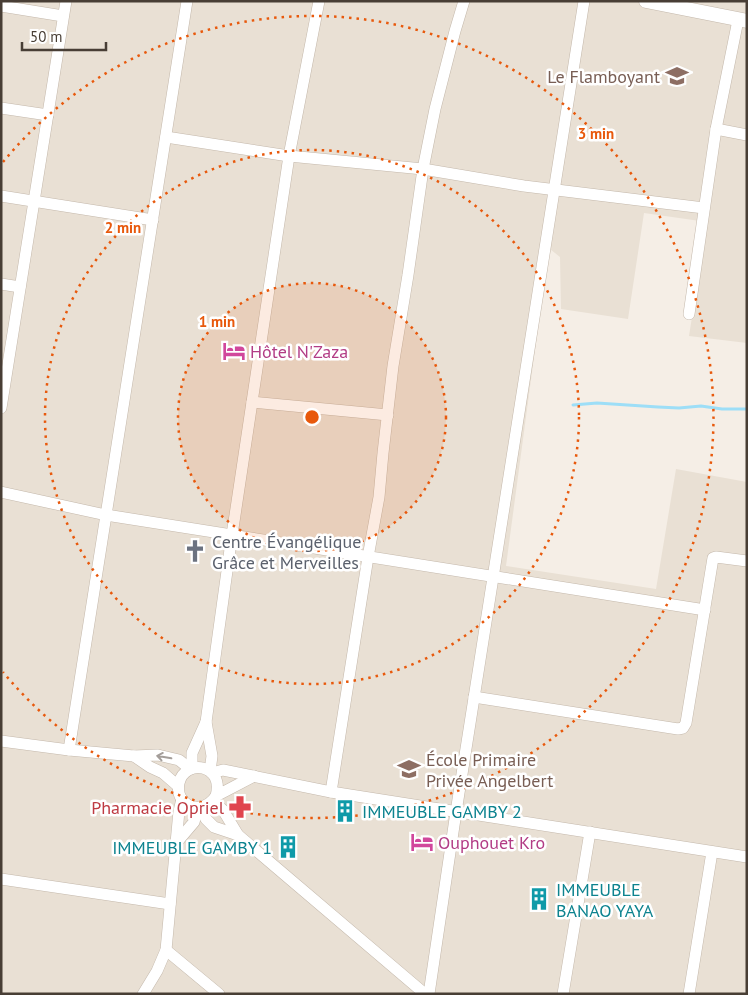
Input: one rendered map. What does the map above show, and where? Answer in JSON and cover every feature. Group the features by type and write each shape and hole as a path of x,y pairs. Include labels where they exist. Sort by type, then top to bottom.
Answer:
{"street":[{"path":"1,408 66,1"},
{"path":"69,750 187,1"},
{"path":"191,769 192,753 206,722 289,156 319,1"},
{"path":"331,792 379,497 382,453 393,366 423,169 434,109 454,31 464,1"},
{"path":"427,994 584,1"},
{"path":"646,1 742,21 716,129 689,314"},
{"path":"1,6 63,16"},
{"path":"1,108 48,115"},
{"path":"716,129 747,135"},
{"path":"166,137 289,156 423,169 524,186 704,208"},
{"path":"1,196 152,220"},
{"path":"1,284 20,287"},
{"path":"252,402 388,415"},
{"path":"1,492 106,515 704,610"},
{"path":"474,697 678,729 683,728 686,723 713,558 747,561"},
{"path":"206,722 212,756 211,772"},
{"path":"1,741 134,756 158,755 179,760 191,769"},
{"path":"134,756 150,767 163,772 178,786"},
{"path":"215,798 218,782 211,772 204,768 197,767 191,769 180,778 178,786 182,799 186,804 199,808 206,806 215,798 254,776"},
{"path":"211,772 223,770 331,792 712,852 746,855"},
{"path":"215,798 238,835 427,994"},
{"path":"143,994 157,971 166,950 179,810 182,799"},
{"path":"199,808 214,827 238,835"},
{"path":"177,842 194,822 199,808"},
{"path":"563,994 590,832"},
{"path":"689,994 712,852"},
{"path":"1,879 170,904"},
{"path":"166,950 219,994"}],"shaded area":[{"path":"1,1 747,1 747,343 689,336 707,222 644,213 628,319 561,309 560,257 550,249 506,566 656,589 676,469 747,482 747,994 1,994"}],"waterway":[{"path":"573,405 597,403 679,408 701,406 722,409 747,409"}],"place":[{"name":"Le Flamboyant","path":"677,76"},
{"name":"Hôtel N'Zaza","path":"234,351"},
{"name":"Centre Évangélique Grâce et Merveilles","path":"195,551"},
{"name":"École Primaire Privée Angelbert","path":"409,769"},
{"name":"Pharmacie Opriel","path":"240,807"},
{"name":"IMMEUBLE GAMBY 2","path":"345,811"},
{"name":"Ouphouet Kro","path":"422,842"},
{"name":"IMMEUBLE GAMBY 1","path":"288,847"},
{"name":"IMMEUBLE BANAO YAYA","path":"539,899"}]}
